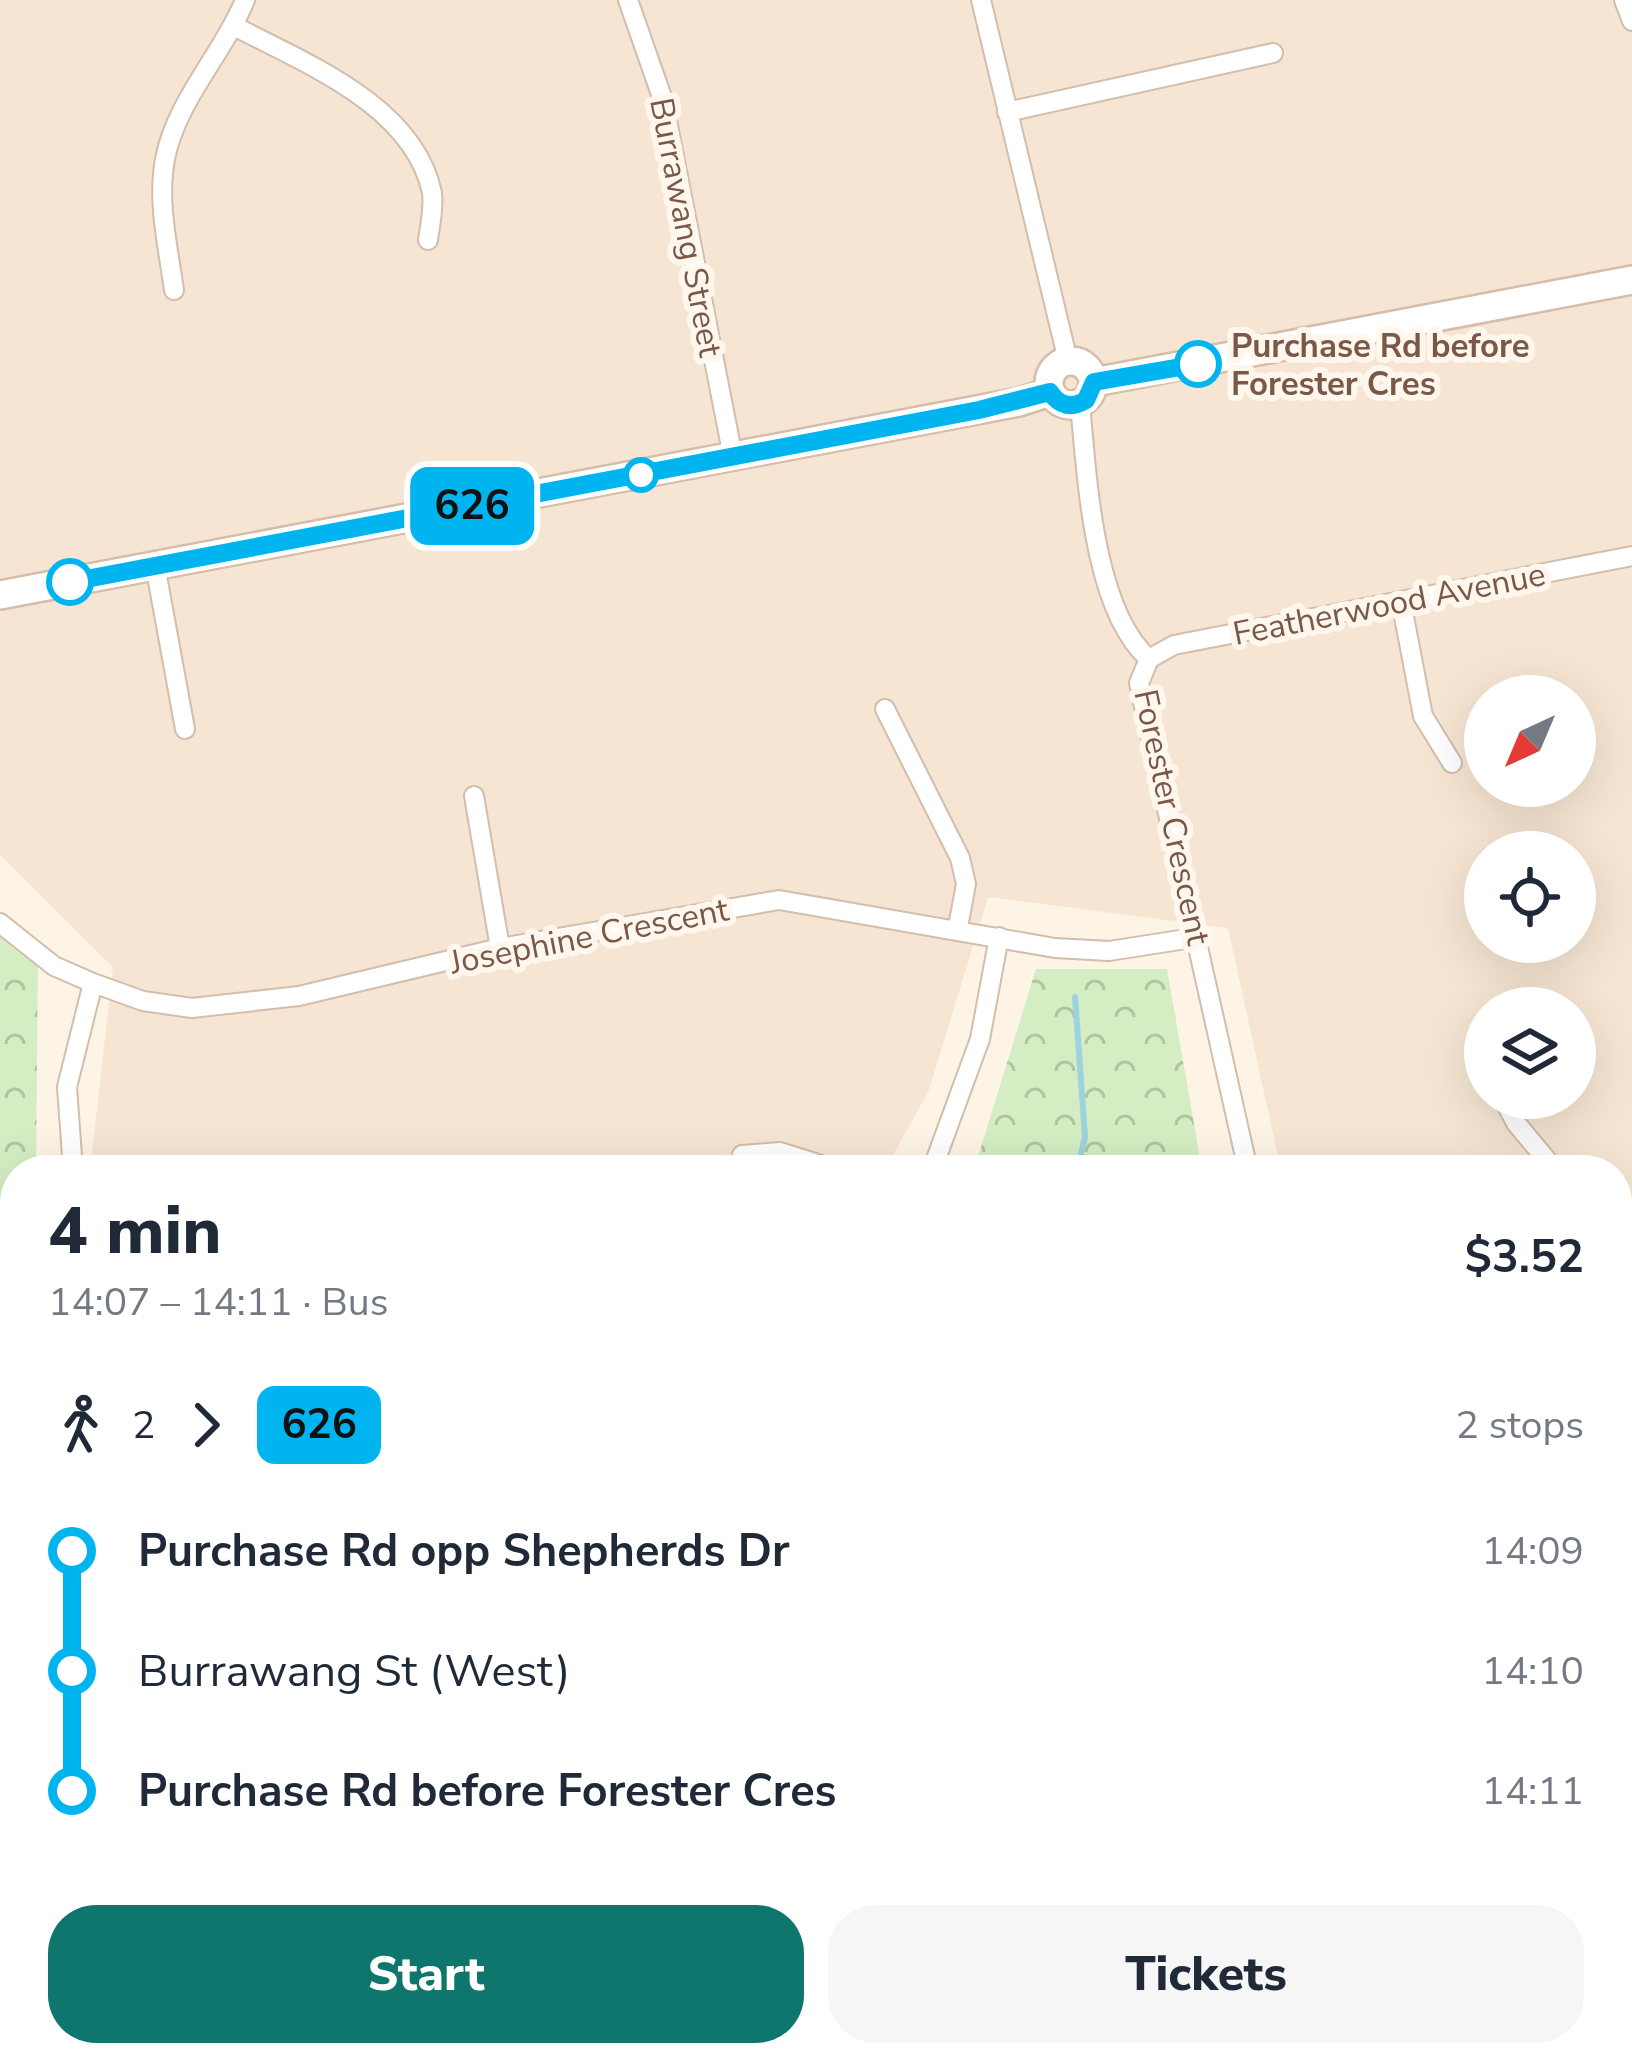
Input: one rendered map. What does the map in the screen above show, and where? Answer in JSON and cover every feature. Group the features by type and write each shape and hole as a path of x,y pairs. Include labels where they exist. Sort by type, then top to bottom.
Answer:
{"main road":[{"path":"1087,393 1088,368 1068,361 1052,372 1050,392 1060,403 1087,393 1632,280"},
{"path":"0,596 1050,392"}],"street":[{"path":"174,290 161,202 165,156 181,116 245,0"},
{"name":"Burrawang Street","path":"628,0 663,100 733,457"},
{"path":"981,0 1068,361"},
{"path":"1624,0 1632,21"},
{"path":"234,26 341,83 384,117 418,157 432,195 428,240"},
{"path":"1007,112 1273,53"},
{"name":"Forester Crescent","path":"1087,393 1106,583 1122,631 1149,659 1139,683 1245,1155"},
{"name":"Featherwood Avenue","path":"1149,659 1174,645 1632,556"},
{"path":"154,565 185,729"},
{"path":"1401,601 1423,716 1452,763"},
{"path":"885,709 960,858 966,884 958,927"},
{"path":"474,796 500,948"},
{"name":"Josephine Crescent","path":"0,923 54,966 143,1001 192,1008 240,1006 500,948 778,900 958,927 999,938 1109,951 1198,937"},
{"path":"938,1155 980,1040 999,938"},
{"path":"72,1155 67,1087 93,983"},
{"path":"1514,1119 1543,1155"},
{"path":"742,1155 790,1155"}],"shaded area":[{"path":"0,0 1632,0 1632,1155 1278,1155 1228,928 988,897 929,1090 893,1155 92,1153 113,967 0,855"}],"green space":[{"path":"0,915 38,954 36,1155 0,1155"},
{"path":"1036,969 1167,969 1199,1155 979,1155"}],"waterway":[{"path":"1075,997 1085,1137 1081,1155"}],"bus line":[{"name":"626","path":"70,582 979,410 1050,392 1060,403 1074,406 1091,395 1094,382 1198,364"}],"place":[{"name":"Purchase Rd before Forester Cres","path":"1198,364"}]}
